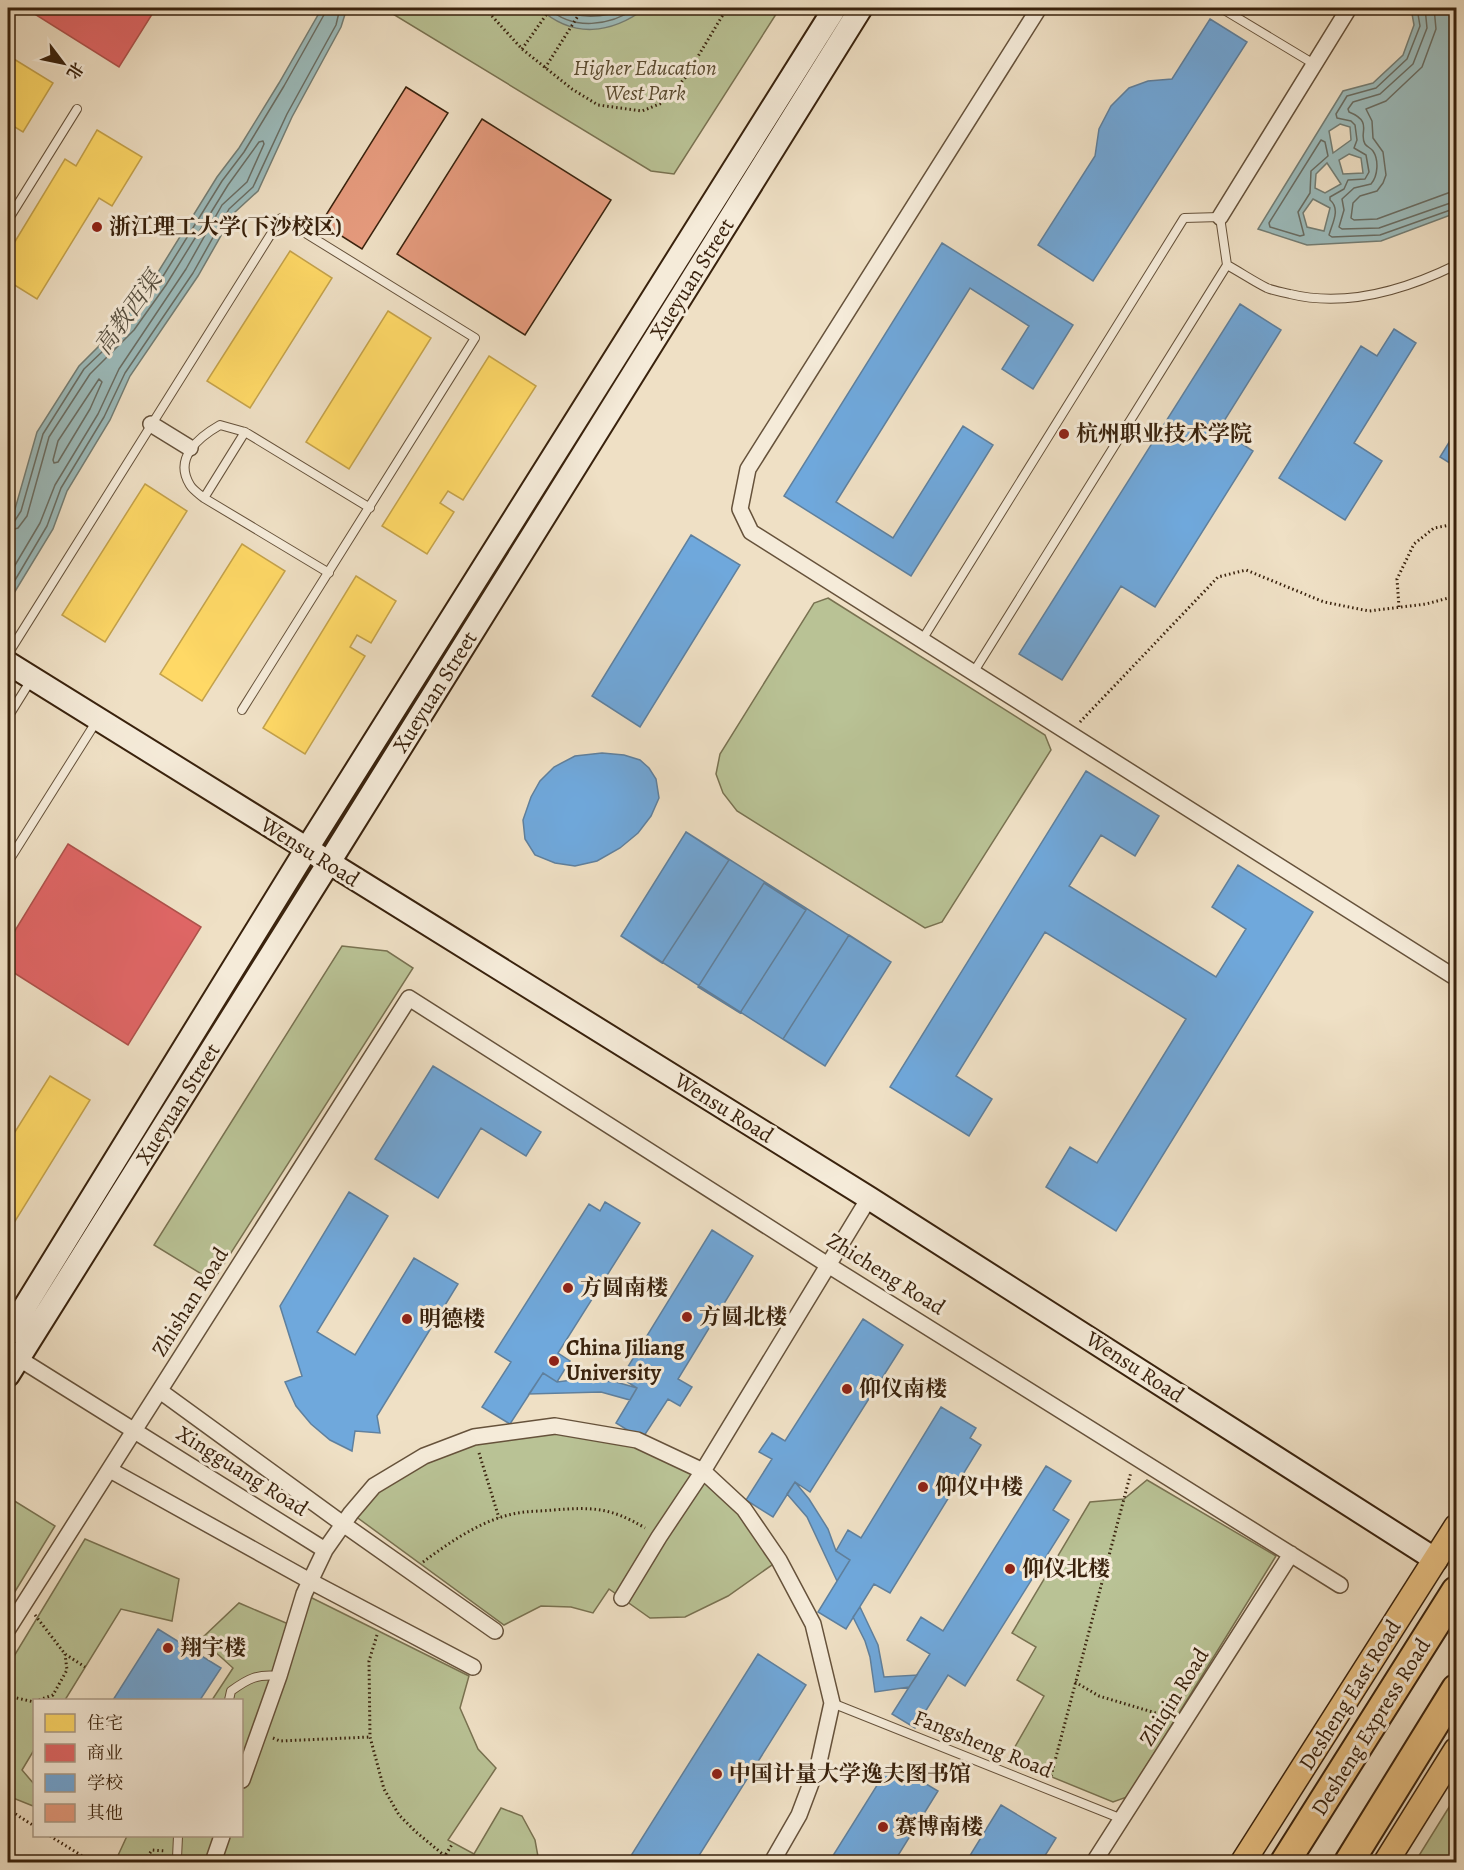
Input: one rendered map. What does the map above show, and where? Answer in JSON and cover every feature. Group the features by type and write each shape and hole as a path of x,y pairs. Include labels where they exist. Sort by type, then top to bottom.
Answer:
{"highway":[{"name":"Desheng Express Road","path":"1285,1863 1456,1591"},
{"path":"1349,1863 1456,1689"}],"main road":[{"name":"Xueyuan Street","path":"11,1354 306,850 836,8"},
{"name":"Xueyuan Street","path":"11,1354 328,864 861,8"},
{"name":"Wensu Road","path":"8,663 328,864 869,1198 1436,1560"},
{"name":"Desheng East Road","path":"1243,1863 1456,1527"},
{"path":"1386,1863 1456,1750"},
{"path":"1249,1863 1266,1827"}],"street":[{"path":"1039,8 748,469 740,508 751,532 1456,978"},
{"path":"1220,217 1349,8"},
{"path":"151,424 190,448"},
{"name":"Zhicheng Road","path":"410,998 828,1264 1340,1585"},
{"name":"Zhishan Road","path":"8,1629 410,998"},
{"path":"622,1598 703,1471 869,1198"},
{"name":"Xingguang Road","path":"11,1354 325,1550"},
{"path":"160,1391 495,1631"},
{"path":"243,1777 310,1581 325,1550 374,1486 424,1456 474,1437 555,1426 636,1440 703,1471 744,1509 780,1560 813,1624 832,1703 819,1762 799,1815 772,1863"},
{"path":"110,1470 310,1581 473,1667"},
{"name":"Zhiqin Road","path":"1094,1863 1291,1554"},
{"path":"213,1863 222,1837"}],"lane":[{"path":"1221,8 1314,64"},
{"path":"8,220 77,109"},
{"path":"922,640 1184,218 1220,217 1227,265 973,672"},
{"path":"8,654 281,218 475,339 242,710"},
{"path":"1227,265 1269,289 1305,297 1352,298 1418,283 1456,265"},
{"path":"329,573 204,498 190,486 184,470 190,448 203,434 220,425 244,432 370,508"},
{"path":"204,498 244,432"},
{"path":"8,717 32,679"},
{"path":"8,862 98,720"},
{"path":"229,1699 231,1691 246,1681 260,1675 279,1676"},
{"name":"Fangsheng Road","path":"832,1703 1122,1819"},
{"path":"178,1837 179,1863"}],"path":[{"path":"481,8 491,15 522,49 572,89 598,105 642,111 662,103 686,78 726,8"},
{"path":"522,49 551,8"},
{"path":"545,68 583,8"},
{"path":"589,8 594,8"},
{"path":"1399,607 1398,579 1414,544 1434,528 1456,524"},
{"path":"1069,733 1218,577 1246,570 1324,602 1369,611 1426,604 1456,596"},
{"path":"474,1437 499,1518"},
{"path":"1047,1789 1135,1456"},
{"path":"411,1572 460,1537 499,1518 523,1512 602,1508 628,1518 659,1538"},
{"path":"25,1602 65,1654 86,1667"},
{"path":"381,1618 369,1661 370,1737 384,1789 399,1815 445,1856"},
{"path":"44,1699 53,1695 67,1670 65,1654"},
{"path":"1075,1683 1098,1696 1185,1721"},
{"path":"8,1696 33,1702"},
{"path":"258,1731 280,1741 370,1737"},
{"path":"8,1809 33,1825"},
{"path":"52,1837 92,1863"},
{"path":"441,1863 453,1843"},
{"path":"140,1863 152,1850 177,1851"},
{"path":"469,1863 474,1855"}],"green space":[{"name":"Higher Education West Park","path":"383,8 780,8 674,174 651,171"},
{"path":"828,598 1045,735 1051,750 942,922 925,928 737,811 723,793 716,774 720,754 814,603"},
{"path":"342,946 387,951 413,968 213,1281 154,1245"},
{"path":"555,1426 637,1440 703,1471 779,1560 728,1596 685,1617 650,1618 609,1589 593,1613 571,1607 541,1606 504,1625 351,1513 424,1456"},
{"path":"1147,1480 1276,1556 1127,1797 1113,1802 1008,1759 1044,1696 1017,1680 1036,1647 1012,1633 1090,1502 1124,1499"},
{"path":"8,1497 55,1526 8,1603"},
{"path":"85,1539 179,1579 172,1621 121,1609 66,1699 33,1699 33,1752 22,1770 33,1783 33,1806 8,1796 8,1666"},
{"path":"304,1594 469,1676 460,1708 478,1749 496,1768 448,1840 474,1854 501,1808 522,1816 535,1840 539,1862 115,1862 127,1837 243,1837 243,1699 213,1699 233,1668 201,1639 239,1603 293,1626"},
{"path":"1456,1796 1456,1862 1415,1862"}],"water":[{"path":"322,8 347,8 341,27 292,117 258,191 234,213 198,276 130,376 110,420 67,491 53,529 8,603 8,521 15,509 37,432 79,366 123,322 155,277 217,177 239,148"},
{"path":"539,8 646,8 619,23 606,28 592,29 565,25"},
{"path":"1411,8 1456,8 1456,213 1381,241 1307,245 1258,229 1343,91 1373,83 1403,55 1414,25","holes":["1340,124 1350,127 1351,140 1333,153 1329,131","1349,154 1361,158 1363,173 1343,174 1339,160","1327,163 1341,184 1325,193 1315,188 1316,174","1313,199 1330,208 1324,231 1307,227 1303,213"]}],"building: 住宅":[{"path":"9,56 53,83 23,132 10,124 8,128"},
{"path":"97,130 142,157 112,206 99,198 37,299 8,281 8,253 65,159 76,166"},
{"path":"290,251 332,278 250,408 207,381"},
{"path":"388,311 431,338 349,469 306,442"},
{"path":"489,356 536,386 463,500 448,491 440,503 454,512 427,554 382,526"},
{"path":"145,484 187,511 105,642 62,615"},
{"path":"242,544 285,571 202,701 160,674"},
{"path":"356,576 396,601 371,643 357,635 350,647 365,656 305,754 263,728"},
{"path":"50,1076 90,1100 9,1231 8,1143"}],"building: 商业":[{"path":"25,8 156,8 119,67"},
{"path":"68,844 201,927 128,1045 8,969 8,942"}],"building: 学校":[{"path":"1210,19 1247,42 1093,281 1038,245 1095,156 1099,129 1111,106 1129,88 1148,81 1172,79"},
{"path":"942,243 1073,325 1033,389 1002,369 1029,326 970,288 836,502 893,538 963,426 993,445 911,576 784,496"},
{"path":"1240,304 1281,330 1219,429 1253,451 1155,607 1121,586 1062,680 1019,654"},
{"path":"1394,329 1416,343 1354,443 1382,461 1345,520 1279,478 1361,346 1377,356"},
{"path":"1456,431 1456,467 1440,457"},
{"path":"691,535 740,565 640,727 592,696"},
{"path":"602,753 624,755 640,760 649,768 656,779 659,798 651,816 638,833 620,848 597,861 575,866 555,863 535,855 525,839 523,820 531,797 540,781 554,767 575,756"},
{"path":"1086,771 1159,816 1135,856 1101,835 1069,886 1216,977 1246,929 1212,907 1238,865 1313,912 1116,1231 1046,1187 1070,1147 1097,1163 1186,1019 1045,932 956,1076 992,1099 969,1136 890,1087"},
{"path":"686,832 729,860 662,963 621,936"},
{"path":"686,832 891,962 825,1066 621,936"},
{"path":"764,883 806,910 740,1013 698,987"},
{"path":"849,935 891,962 825,1066 783,1039"},
{"path":"433,1066 541,1132 526,1156 481,1128 438,1198 375,1159"},
{"name":"明德楼","path":"349,1192 388,1216 317,1332 355,1355 414,1258 458,1284 377,1416 380,1433 355,1431 352,1451 330,1440 311,1424 296,1406 285,1382 302,1376 280,1306"},
{"name":"方圆南楼","path":"605,1202 640,1223 558,1353 570,1361 557,1382 543,1373 510,1424 482,1407 511,1362 495,1352 589,1204 600,1211"},
{"name":"方圆北楼","path":"712,1230 753,1256 678,1379 692,1387 680,1406 668,1399 642,1439 616,1423 637,1388 621,1378"},
{"name":"仰仪南楼","path":"863,1319 903,1345 810,1492 795,1482 773,1517 746,1500 772,1459 759,1452 772,1433 785,1441"},
{"path":"543,1373 557,1382 580,1379 616,1382 637,1388 630,1400 601,1392 529,1394"},
{"name":"仰仪中楼","path":"941,1407 976,1428 970,1438 981,1445 890,1593 874,1584 846,1629 818,1612 850,1560 836,1551 848,1530 861,1538"},
{"name":"仰仪北楼","path":"1046,1466 1071,1481 1053,1510 1069,1520 965,1686 948,1675 915,1728 892,1714 930,1654 907,1640 921,1617 943,1631"},
{"path":"795,1482 828,1529 836,1551 850,1560 837,1581 807,1517 787,1494"},
{"path":"860,1607 878,1645 884,1677 917,1675 909,1687 875,1692 870,1657 853,1617"},
{"name":"翔宇楼","path":"158,1629 221,1668 201,1699 114,1699"},
{"name":"中国计量大学逸夫图书馆","path":"758,1654 806,1685 695,1862 627,1862"},
{"name":"赛博南楼","path":"891,1763 938,1791 894,1862 829,1862"},
{"path":"1001,1805 1056,1838 1041,1862 966,1862"}],"building: 其他":[{"path":"406,87 448,113 362,249 321,223"},
{"path":"482,119 611,200 525,335 397,254"}],"place":[{"name":"浙江理工大学(下沙校区)","path":"97,227"},
{"name":"杭州职业技术学院","path":"1064,434"},
{"name":"方圆南楼","path":"568,1288"},
{"name":"方圆北楼","path":"687,1317"},
{"name":"明德楼","path":"407,1319"},
{"name":"China Jiliang University","path":"554,1361"},
{"name":"仰仪南楼","path":"847,1389"},
{"name":"仰仪中楼","path":"923,1487"},
{"name":"仰仪北楼","path":"1010,1569"},
{"name":"翔宇楼","path":"168,1648"},
{"name":"中国计量大学逸夫图书馆","path":"717,1774"},
{"name":"赛博南楼","path":"883,1827"}],"water label":[{"name":"高教西渠","path":"128,313"}]}
